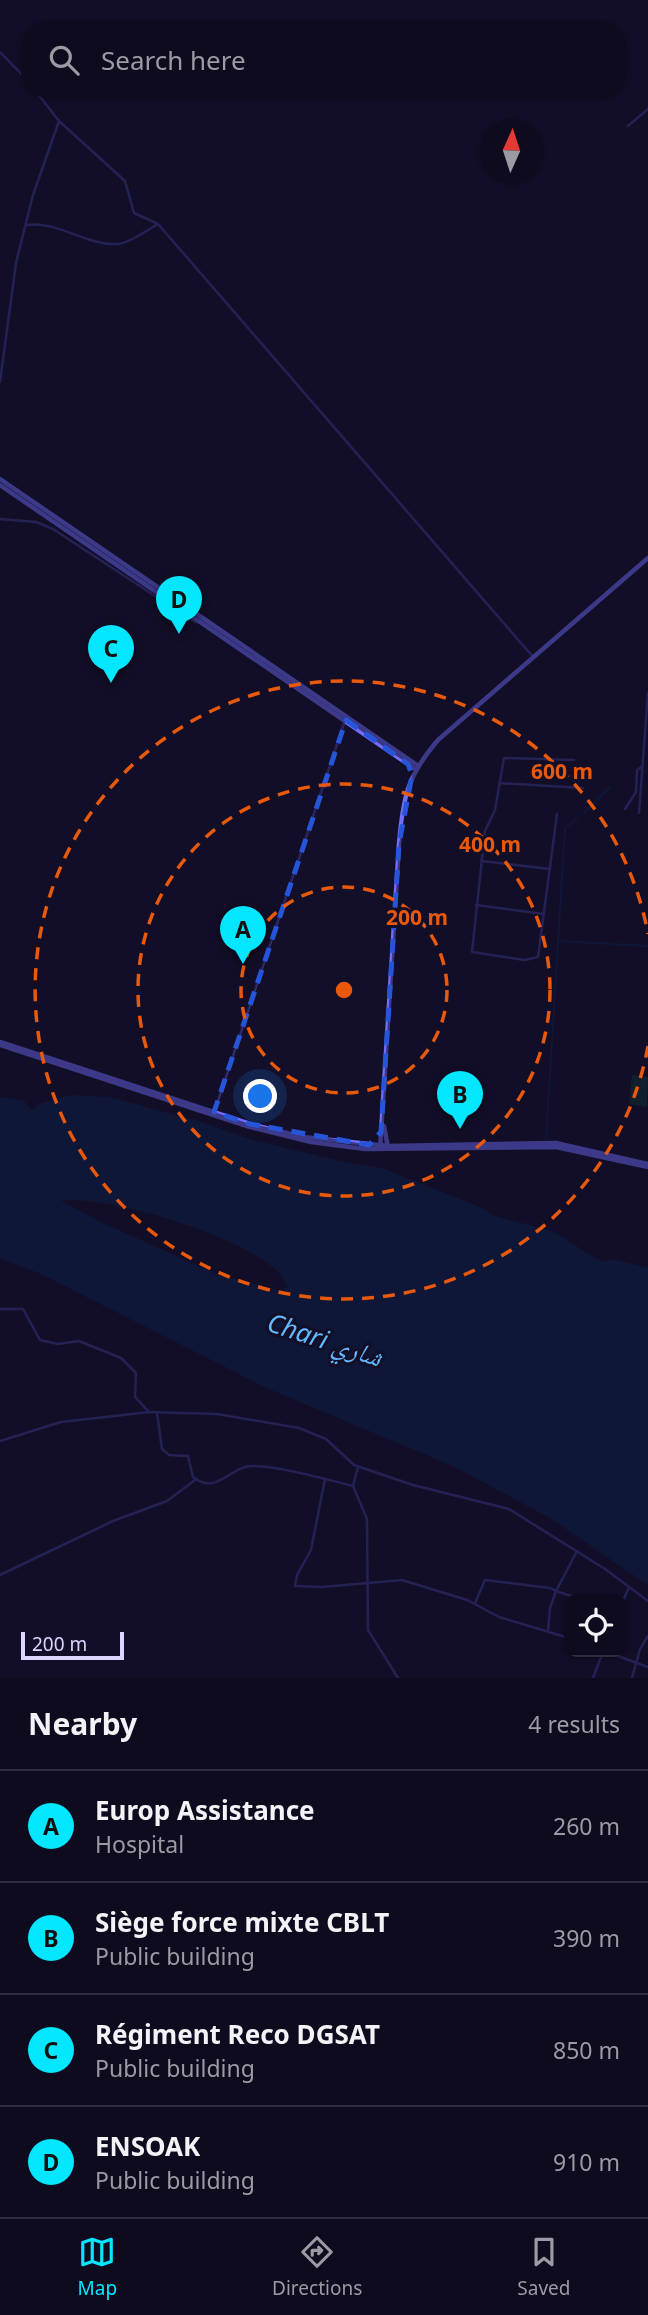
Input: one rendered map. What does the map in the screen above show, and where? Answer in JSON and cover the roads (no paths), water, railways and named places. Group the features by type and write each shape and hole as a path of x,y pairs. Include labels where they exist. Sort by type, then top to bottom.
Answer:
{"main road":[{"path":"0,479 203,622"},
{"path":"0,485 416,767"},
{"path":"380,1147 399,844 404,803 412,775 438,740 648,558"},
{"path":"410,763 422,759"},
{"path":"410,763 412,775"},
{"path":"0,1043 213,1114 311,1142 380,1147 556,1147 648,1166"},
{"path":"213,1114 303,1137 380,1147"},
{"path":"369,1145 383,1132"},
{"path":"383,1132 397,1145"},
{"path":"383,1132 388,1147"},
{"path":"388,1147 556,1143 648,1166"}],"street":[{"path":"0,52 21,74"},
{"path":"41,98 59,121 125,181 134,213 158,224 534,658"},
{"path":"628,126 648,109"},
{"path":"0,382 16,263 59,121"},
{"path":"26,225 40,222 81,238 119,244 158,224"},
{"path":"0,341 6,342"},
{"path":"0,519 36,522 53,528 193,621 203,622"},
{"path":"639,813 648,693"},
{"path":"213,1114 346,718"},
{"path":"557,814 538,957 525,960 472,952 485,831 495,810 507,756 574,760"},
{"path":"625,809 636,792 637,770 643,766"},
{"path":"499,783 583,788"},
{"path":"481,861 550,869"},
{"path":"476,905 544,914"},
{"path":"0,1309 23,1309 41,1340 58,1344 79,1341 106,1350 129,1363 136,1373 135,1397 150,1412"},
{"path":"0,1441 61,1422 150,1412 217,1415 299,1428 326,1439 348,1463 358,1467 413,1485 509,1508 648,1601"},
{"path":"157,1413 163,1450 169,1455 188,1456 195,1480"},
{"path":"0,1575 113,1521 167,1501 195,1480 221,1482 251,1466 353,1486"},
{"path":"358,1467 353,1486 367,1519 366,1615 370,1636 398,1678"},
{"path":"325,1479 311,1550 297,1575 295,1586 322,1587 367,1581 409,1581 475,1603 499,1617 564,1636"},
{"path":"548,1631 550,1608 556,1591 577,1551"},
{"path":"475,1603 482,1582 489,1579 522,1583 565,1594"},
{"path":"626,1594 629,1587"},
{"path":"632,1678 635,1662 648,1636"},
{"path":"593,1678 603,1657"},
{"path":"620,1657 648,1667"}],"water":[{"name":"Chari شاري","path":"71,1095 109,1097 195,1120 250,1139 339,1161 382,1168 485,1209 491,1215 552,1231 602,1262 613,1259 648,1268 648,1585 550,1518 455,1467 269,1389 41,1274 0,1258 0,1097 24,1101 32,1110 41,1103","holes":["82,1200 148,1213 186,1224 222,1239 254,1254 277,1271 287,1287 283,1291 221,1276 105,1224 61,1201"]}],"waterway":[{"path":"584,813 610,787"},
{"path":"546,1139 565,828 577,818"},
{"path":"558,941 648,946"}],"place":[{"name":"ENSOAK","path":"179,634"},
{"name":"Régiment Reco DGSAT","path":"111,683"},
{"name":"Europ Assistance","path":"243,964"},
{"name":"Siège force mixte CBLT","path":"460,1129"}]}
